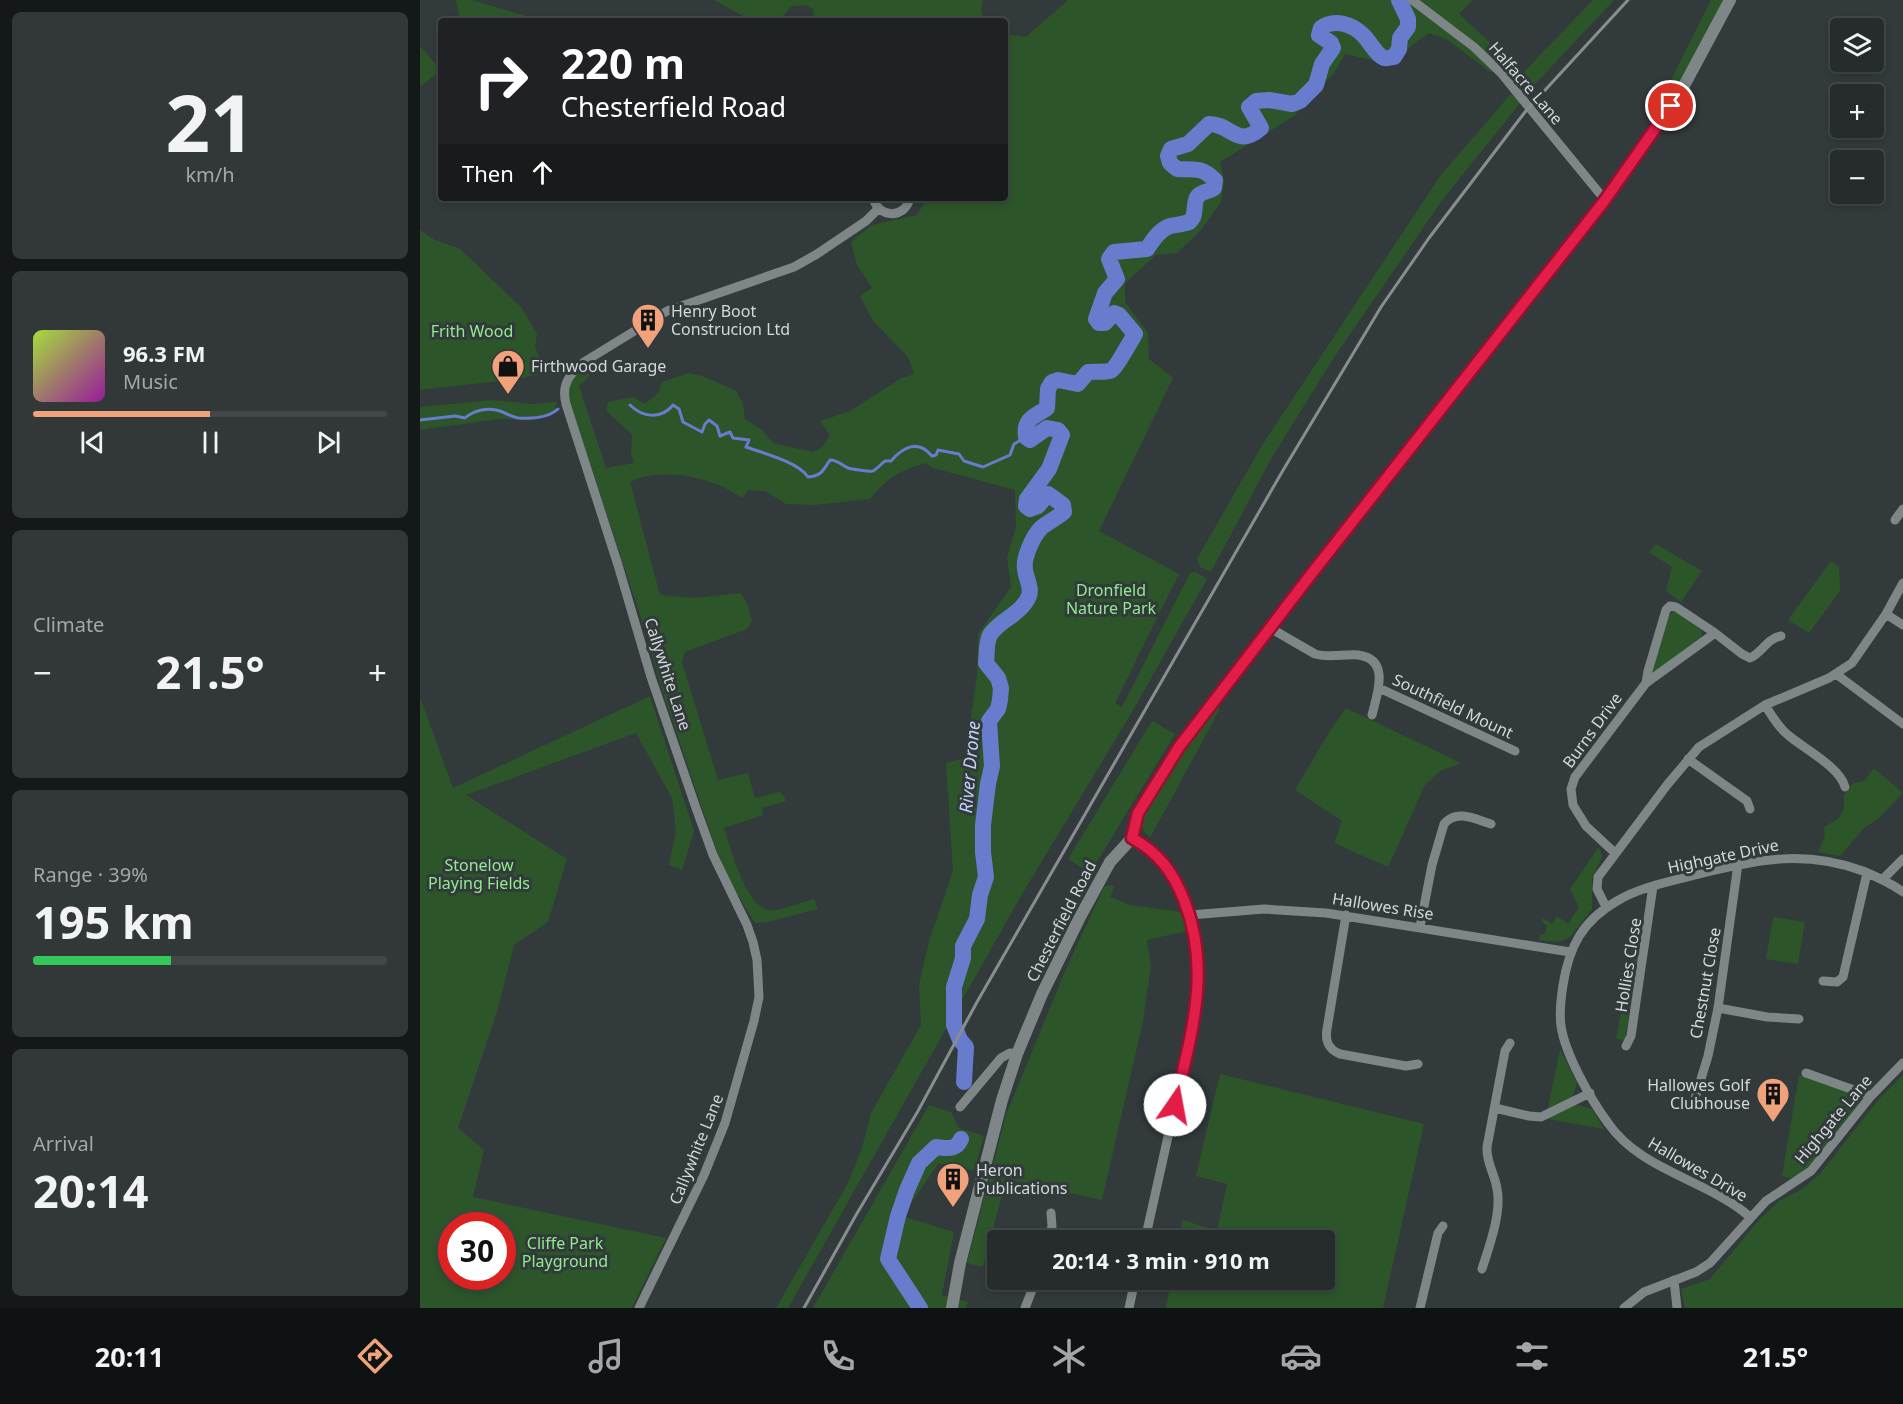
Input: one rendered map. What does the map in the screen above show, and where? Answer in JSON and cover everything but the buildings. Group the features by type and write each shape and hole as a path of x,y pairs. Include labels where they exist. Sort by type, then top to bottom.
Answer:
{"main road":[{"name":"Chesterfield Road","path":"952,1308 962,1254 1002,1100 1017,1054 1042,994 1078,919 1110,862 1132,838 1138,813 1179,747 1605,200 1678,95 1730,0"}],"street":[{"name":"Halfacre Lane","path":"1412,0 1474,47 1501,73 1605,200"},
{"path":"874,201 878,209 888,214 905,209 909,201"},
{"name":"Callywhite Lane","path":"639,1308 695,1195 725,1123 759,996 757,960 747,925 713,855 651,677 566,404 564,396 566,385 572,371 584,362 667,311 794,267 866,221 878,209"},
{"path":"1895,520 1903,509"},
{"path":"1606,907 1598,895 1596,883 1598,877 1688,759 1706,741 1765,705 1836,674 1852,663 1886,614 1903,583"},
{"name":"Burns Drive","path":"1646,683 1666,609 1670,606 1676,607 1750,658 1758,653 1768,640 1781,636"},
{"path":"1886,614 1903,625"},
{"path":"1270,628 1315,654 1358,655 1373,662 1380,676 1371,715"},
{"name":"Burns Drive","path":"1615,853 1594,835 1582,820 1573,805 1571,789 1580,770 1646,683 1715,633"},
{"path":"1836,674 1903,724"},
{"name":"Southfield Mount","path":"1379,688 1515,751"},
{"path":"1765,705 1779,727 1836,772 1844,781 1845,787"},
{"path":"1688,759 1747,801 1750,809"},
{"path":"1420,927 1432,865 1443,824 1448,819 1460,816 1491,824"},
{"path":"1132,838 1153,851 1167,865 1190,915 1198,952 1198,994 1147,1230"},
{"name":"Highgate Drive","path":"1570,952 1583,929 1606,907 1653,886 1738,864 1798,857 1836,862 1867,873 1903,892"},
{"path":"1882,880 1903,859"},
{"name":"Chestnut Close","path":"1693,1105 1708,1056 1718,1008 1738,864"},
{"path":"1823,981 1837,982 1843,977 1867,873"},
{"name":"Hollies Close","path":"1626,1046 1630,1042 1633,1026 1653,886"},
{"name":"Hallowes Rise","path":"1190,915 1264,909 1346,915 1570,952"},
{"path":"1346,915 1327,1029 1327,1042 1334,1052 1340,1054 1406,1066 1418,1064"},
{"name":"Hallowes Drive","path":"1570,952 1561,1000 1561,1026 1567,1048 1613,1131 1641,1154 1733,1203 1750,1217"},
{"path":"1718,1008 1767,1017 1799,1019"},
{"path":"1482,1269 1497,1209 1497,1188 1486,1156 1505,1051 1510,1042"},
{"path":"960,1107 1001,1058 1010,1053 1017,1054"},
{"name":"Highgate Lane","path":"1624,1308 1644,1292 1696,1272 1710,1263 1766,1201 1811,1171 1871,1096 1903,1063"},
{"path":"1806,1073 1871,1096"},
{"path":"1495,1108 1541,1117 1590,1093"},
{"path":"1051,1213 1051,1230"},
{"path":"1420,1308 1438,1233 1443,1226"},
{"path":"1674,1280 1677,1308"},
{"path":"1025,1308 1031,1290"},
{"path":"1129,1308 1133,1290"}],"green space":[{"path":"456,0 472,0 532,18 459,18"},
{"path":"714,0 983,0 981,11 984,18 813,18 814,10 806,5 791,6 782,18 747,18"},
{"name":"Dronfield Nature Park","path":"1068,0 1473,0 1459,14 1502,54 1508,70 1520,76 1593,0 1614,0 1525,95 1505,70 1490,72 1448,40 1429,33 1411,46 1393,65 1345,54 1334,73 1294,116 1220,162 1224,180 1221,202 1201,230 1177,253 1156,255 1125,283 1125,302 1148,333 1149,359 1173,378 1099,531 1179,574 1115,703 1122,707 1190,573 1196,572 1207,579 1132,712 1021,896 788,1308 776,1308 848,1183 862,1148 871,1113 921,1025 919,985 929,941 953,871 946,763 965,758 977,675 978,634 1011,587 1007,557 1016,527 1015,490 933,468 926,463 894,476 870,499 814,505 786,504 765,491 748,490 743,498 717,484 682,476 650,476 630,482 660,595 694,598 741,593 747,603 752,621 747,629 685,652 682,662 718,780 748,773 755,798 779,792 786,801 762,808 763,815 724,828 740,875 752,898 768,910 814,899 818,909 755,923 734,889 718,855 569,401 568,389 572,375 587,364 591,370 588,378 579,386 606,468 634,463 631,453 632,435 606,410 608,402 633,397 645,404 658,393 662,382 689,373 705,377 736,391 743,404 745,419 762,430 773,443 813,452 822,447 830,435 820,421 850,411 900,379 914,374 908,357 873,321 860,296 872,288 857,265 851,242 872,225 917,215 925,201 1008,201 1008,34 1026,37"},
{"path":"1711,0 1725,0 1691,65 1667,102 1663,96"},
{"path":"420,46 438,67 438,72 420,87"},
{"path":"1513,94 1521,102 1443,199 1333,359 1271,459 1211,572 1200,567 1197,559 1261,447 1440,176"},
{"name":"Frith Wood","path":"420,230 435,240 460,249 521,307 537,334 535,347 546,373 517,379 420,390"},
{"path":"492,400 533,404 557,402 554,412 535,420 499,419 420,430 420,407"},
{"path":"1656,544 1702,571 1681,602 1666,591 1672,567 1649,552"},
{"path":"1831,561 1839,567 1840,591 1809,633 1788,620"},
{"path":"1675,611 1701,628 1702,636 1654,673 1652,671 1668,618"},
{"path":"650,696 694,831 682,870 669,865 676,831 672,798 636,733 466,795 567,859 548,922 514,945 497,1012 458,1128 484,1150 473,1197 666,1238 632,1308 420,1308 420,697 453,788"},
{"path":"1217,707 1220,709 1150,838 1142,827 1142,822 1153,796"},
{"path":"1346,708 1461,763 1440,771 1425,785 1388,867 1334,843 1342,821 1295,790"},
{"path":"1152,721 1175,734 1090,873 1068,859"},
{"path":"1874,768 1903,793 1878,819 1864,828 1840,856 1818,852 1825,836 1824,827 1838,819 1844,809 1844,795 1853,783 1864,781"},
{"path":"1598,848 1602,857 1592,879 1592,909 1570,937 1559,942 1539,940 1540,935 1545,934 1547,926 1542,922 1543,918 1552,924 1557,916 1568,924 1579,907 1570,889"},
{"path":"1115,886 1110,897 1130,905 1182,912 1187,931 1147,940 1151,966 1143,1021 1102,1200 1006,1179 993,1230 987,1230 987,1252 983,1267 967,1263 1006,1115 1066,969 1104,887"},
{"path":"1773,917 1805,922 1798,964 1766,959"},
{"path":"1637,927 1644,928 1625,1040 1616,1039"},
{"path":"1560,1049 1577,1083 1573,1095 1577,1105 1592,1109 1604,1129 1549,1119 1548,1108"},
{"path":"1220,1074 1424,1124 1383,1308 1166,1308 1169,1290 1335,1290 1335,1230 1217,1230 1227,1184 1196,1176"},
{"path":"1799,1075 1864,1097 1826,1151 1813,1165 1794,1179 1782,1176"},
{"path":"1903,1075 1903,1308 1685,1308 1681,1289 1710,1279 1759,1220 1779,1201 1802,1189 1819,1175 1879,1099"},
{"path":"929,1105 951,1112 959,1128 984,1136 974,1171 951,1164 938,1164 902,1216 954,1232 942,1295 968,1302 966,1308 813,1308"},
{"path":"1183,1220 1214,1230 1181,1230"}],"waterway":[{"name":"River Drone","path":"964,1082 966,1047 960,1040 954,1025 954,987 963,958 963,946 977,919 980,895 986,877 983,825 992,766 989,721 998,709 1001,688 998,678 986,663 988,641 994,630 1016,613 1029,596 1030,589 1025,564 1029,547 1035,536 1041,528 1064,512 1063,505 1048,494 1038,506 1030,509 1026,506 1027,499 1049,469 1062,435 1058,430 1047,428 1030,440 1026,437 1026,426 1031,419 1047,408 1048,389 1052,382 1058,380 1078,384 1088,372 1112,370 1135,334 1119,315 1114,313 1105,323 1099,323 1096,319 1105,293 1117,279 1109,259 1114,252 1147,249 1166,228 1189,222 1192,219 1198,196 1214,188 1215,180 1205,173 1197,170 1177,169 1170,163 1168,156 1171,149 1188,144 1209,124 1217,125 1240,136 1253,134 1261,128 1249,107 1256,101 1269,100 1292,104 1300,101 1316,85 1322,64 1333,48 1331,43 1319,35 1321,28 1326,25 1337,23 1354,28 1381,56 1394,57 1399,49 1400,38 1408,27 1408,19 1399,0"},
{"path":"630,405 640,412 652,415 663,413 673,405 679,409 683,422 702,432 709,420 717,426 720,436 730,432 733,438 749,440 746,447 788,462 808,477 819,474 830,460 848,468 873,471 885,461 891,461 900,452 916,446 932,456 936,455 938,450 959,454 964,461 983,467 1010,455 1014,444 1026,437"},
{"path":"420,420 455,416 465,418 486,409 500,411 518,418 534,418 545,416 558,409"},
{"name":"River Drone","path":"920,1308 888,1259 898,1216 919,1163 936,1147 954,1147 961,1139"}],"railway":[{"path":"804,1308 1282,472 1381,307 1429,238 1525,112 1628,0"}],"place":[{"name":"Henry Boot Construcion Ltd","path":"648,349"},
{"name":"Firthwood Garage","path":"508,395"},
{"name":"Hallowes Golf Clubhouse","path":"1773,1123"},
{"name":"Heron Publications","path":"953,1208"}],"route":[{"path":"1175,1105 1198,994 1198,952 1190,915 1167,865 1153,851 1132,838 1138,813 1179,747 1309,577 1374,497 1417,438 1605,200 1671,106"}],"park label":[{"name":"Stonelow Playing Fields","path":"479,874"},
{"name":"Cliffe Park Playground","path":"565,1252"}]}
